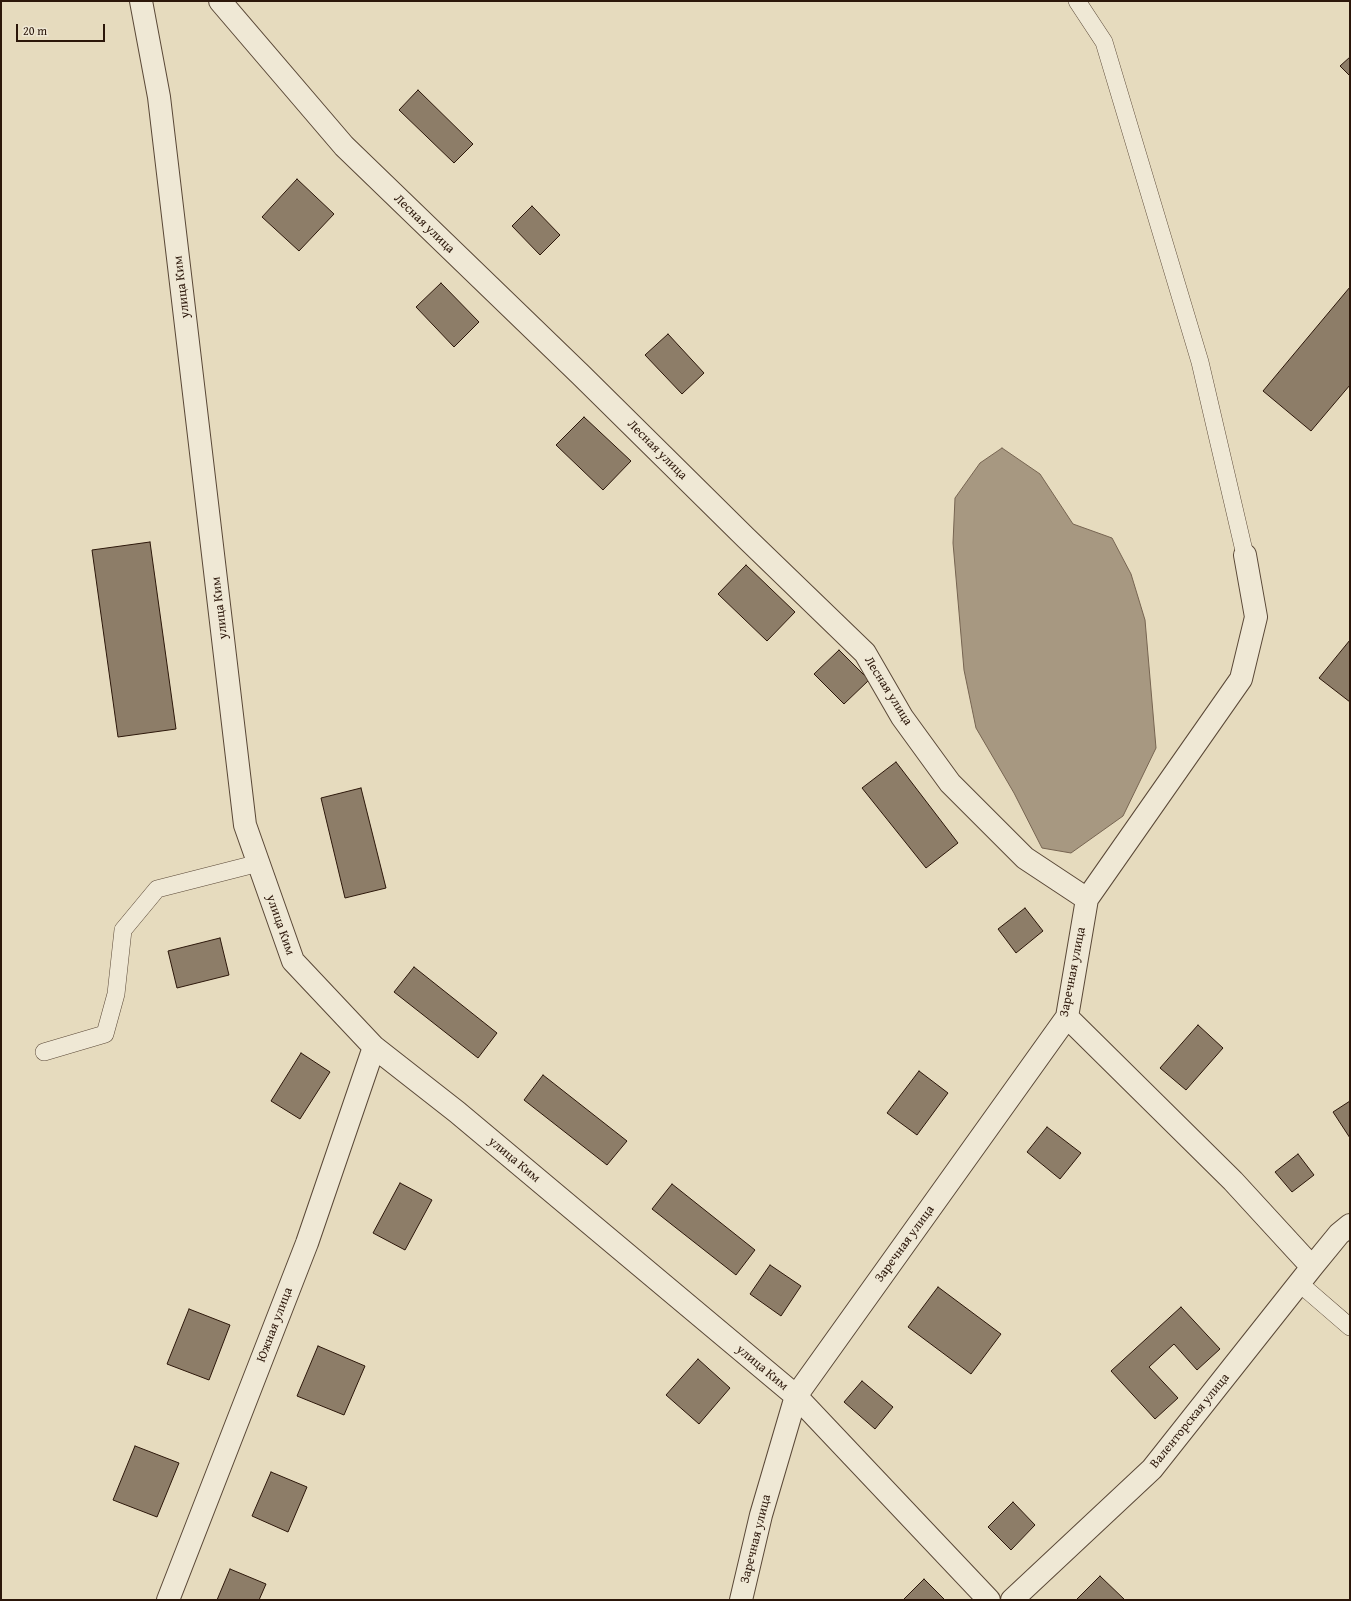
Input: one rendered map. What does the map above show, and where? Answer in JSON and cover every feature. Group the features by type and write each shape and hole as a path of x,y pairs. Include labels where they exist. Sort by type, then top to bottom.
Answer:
{"street":[{"name":"улица Ким","path":"141,1 159,97 246,825 293,961 374,1047 457,1112 796,1396 989,1600"},
{"name":"Лесная улица","path":"220,1 344,146 865,653 902,717 950,783 1025,858 1087,899"},
{"path":"1087,899 1241,679 1256,617 1245,554"},
{"name":"Заречная улица","path":"741,1600 761,1515 796,1396 1067,1018 1087,899"},
{"path":"1067,1018 1233,1181 1305,1275"},
{"name":"Южная улица","path":"168,1600 307,1243 374,1047"},
{"name":"Валенторская улица","path":"1012,1600 1152,1469 1305,1275 1339,1234 1350,1225"}],"lane":[{"path":"1077,1 1104,42 1200,362 1245,554"},
{"path":"44,1052 105,1034 116,994 124,930 157,889 259,863"},
{"path":"1305,1275 1350,1327"}],"shaded area":[{"path":"1002,448 1040,474 1073,524 1112,538 1131,574 1145,620 1156,748 1123,816 1071,853 1042,848 1014,793 976,728 964,670 953,543 955,498 980,463"}],"building":[{"path":"1350,57 1350,76 1340,66"},
{"path":"418,90 473,144 454,163 399,110"},
{"path":"297,179 334,214 299,251 262,217"},
{"path":"532,206 560,235 540,255 512,226"},
{"path":"441,283 479,322 454,347 416,307"},
{"path":"1350,287 1350,385 1311,431 1263,391"},
{"path":"668,334 704,373 682,394 645,355"},
{"path":"584,417 631,461 603,490 556,445"},
{"path":"150,542 176,729 118,737 92,550"},
{"path":"746,565 795,612 767,641 718,594"},
{"path":"1350,640 1350,702 1319,678"},
{"path":"839,650 869,680 844,704 814,674"},
{"path":"896,762 958,843 926,868 862,788"},
{"path":"361,788 386,888 345,898 321,798"},
{"path":"1025,908 1043,931 1016,953 998,929"},
{"path":"220,938 229,975 177,988 168,951"},
{"path":"414,967 497,1033 478,1058 394,992"},
{"path":"1198,1025 1223,1048 1186,1090 1160,1068"},
{"path":"301,1053 330,1072 300,1119 271,1101"},
{"path":"919,1071 948,1093 917,1135 887,1113"},
{"path":"543,1075 627,1141 607,1165 524,1100"},
{"path":"1350,1101 1350,1138 1333,1112"},
{"path":"1047,1127 1081,1153 1060,1179 1027,1152"},
{"path":"1298,1154 1314,1175 1292,1192 1275,1172"},
{"path":"400,1183 432,1200 405,1250 373,1233"},
{"path":"672,1184 755,1250 736,1275 652,1209"},
{"path":"770,1265 801,1286 781,1316 750,1294"},
{"path":"938,1287 1001,1334 971,1374 908,1327"},
{"path":"1181,1307 1220,1349 1197,1370 1174,1344 1149,1367 1178,1398 1155,1419 1111,1371"},
{"path":"189,1309 230,1325 209,1380 167,1364"},
{"path":"318,1346 365,1366 344,1415 297,1396"},
{"path":"698,1359 730,1388 699,1424 666,1395"},
{"path":"862,1381 893,1407 875,1429 844,1402"},
{"path":"135,1446 179,1463 157,1517 113,1500"},
{"path":"271,1472 307,1487 288,1532 252,1516"},
{"path":"1013,1502 1035,1525 1011,1550 988,1527"},
{"path":"230,1569 266,1584 259,1600 217,1600"},
{"path":"1100,1576 1125,1600 1076,1600"},
{"path":"924,1579 945,1600 903,1600"}]}
